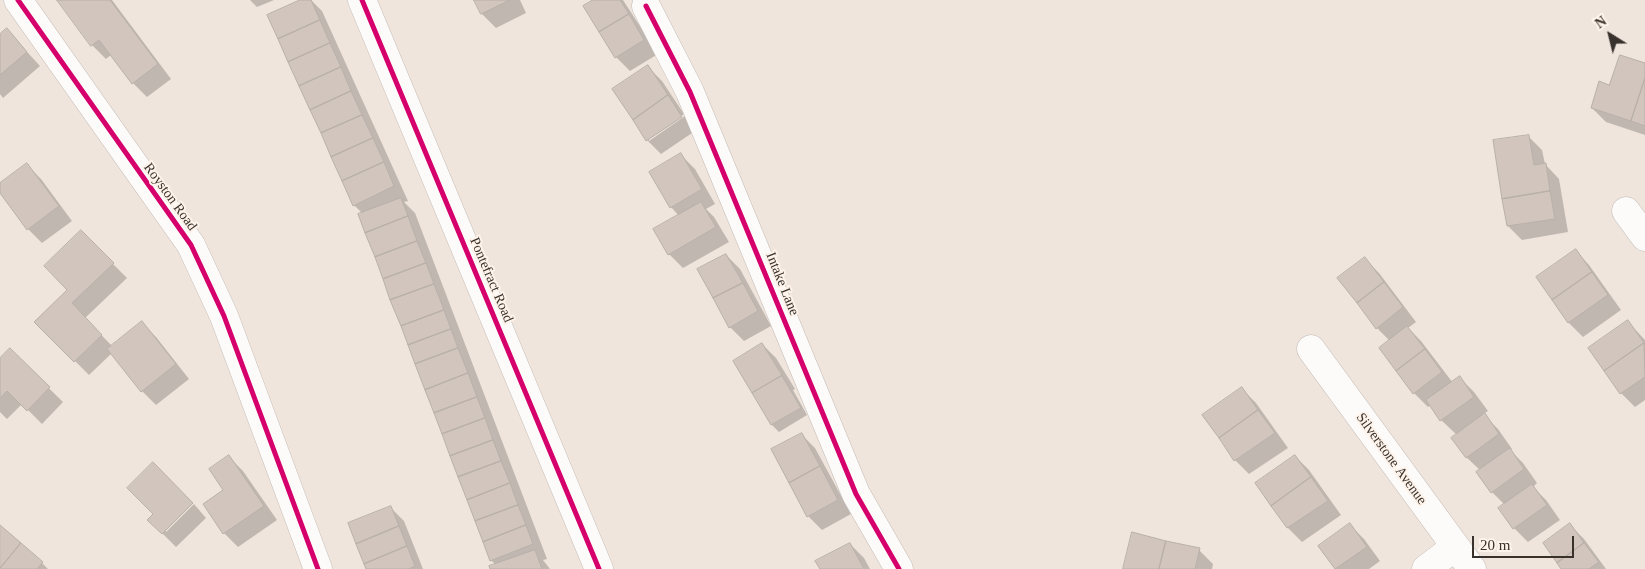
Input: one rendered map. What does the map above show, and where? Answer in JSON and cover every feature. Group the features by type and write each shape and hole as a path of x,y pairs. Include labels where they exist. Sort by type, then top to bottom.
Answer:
{"street":[{"name":"Royston Road","path":"18,0 191,246 224,316 318,569"},
{"name":"Pontefract Road","path":"362,0 598,569"},
{"name":"Intake Lane","path":"646,6 690,92 856,494 899,569"},
{"path":"1626,210 1645,237"},
{"name":"Silverstone Avenue","path":"1311,349 1472,569"},
{"path":"1426,569 1455,547"}],"building":[{"path":"57,0 110,0 158,64 132,84 99,40 91,46"},
{"path":"300,0 311,0 320,20 278,39 267,15"},
{"path":"474,0 510,0 481,14"},
{"path":"593,0 620,0 629,14 599,32 583,6"},
{"path":"629,14 644,40 615,58 599,32"},
{"path":"320,20 330,43 288,62 278,39"},
{"path":"7,28 27,52 0,75 0,34"},
{"path":"330,43 341,67 299,86 288,62"},
{"path":"1620,55 1645,63 1645,78 1631,121 1591,108 1599,81 1609,85"},
{"path":"648,65 668,95 633,120 612,89"},
{"path":"341,67 351,91 310,110 299,86"},
{"path":"1645,78 1645,126 1631,121"},
{"path":"351,91 362,115 321,133 310,110"},
{"path":"668,95 682,117 646,141 633,120"},
{"path":"362,115 373,138 331,157 321,133"},
{"path":"1529,135 1534,165 1546,163 1550,191 1502,199 1493,140"},
{"path":"373,138 384,162 342,181 331,157"},
{"path":"681,153 702,189 670,208 649,172"},
{"path":"384,162 394,186 353,206 342,181"},
{"path":"27,163 59,206 27,230 0,193 0,183"},
{"path":"1550,191 1555,219 1507,226 1502,199"},
{"path":"401,198 408,216 365,233 358,214"},
{"path":"701,202 716,227 668,255 653,229"},
{"path":"408,216 417,241 375,257 365,233"},
{"path":"81,230 114,263 72,303 102,335 74,362 34,322 67,290 44,266"},
{"path":"417,241 426,263 383,279 375,257"},
{"path":"1576,249 1592,272 1552,300 1536,277"},
{"path":"726,254 743,283 713,298 697,269"},
{"path":"1365,257 1384,282 1357,303 1337,278"},
{"path":"426,263 434,284 390,300 383,279"},
{"path":"1592,272 1608,295 1568,323 1552,300"},
{"path":"1384,282 1403,307 1376,329 1357,303"},
{"path":"743,283 758,311 729,328 713,298"},
{"path":"434,284 444,310 401,326 390,300"},
{"path":"444,310 451,329 408,345 401,326"},
{"path":"1628,320 1644,343 1604,371 1588,348"},
{"path":"142,321 176,364 141,392 107,349"},
{"path":"1407,326 1425,349 1396,371 1379,348"},
{"path":"451,329 458,348 415,364 408,345"},
{"path":"762,343 782,375 752,393 733,361"},
{"path":"1644,343 1645,377 1620,394 1604,371"},
{"path":"10,348 50,387 27,411 7,391 0,398 0,358"},
{"path":"458,348 468,373 425,390 415,364"},
{"path":"1425,349 1442,372 1413,394 1396,371"},
{"path":"468,373 477,397 434,413 425,390"},
{"path":"782,376 801,408 771,425 752,393"},
{"path":"1460,376 1474,397 1440,421 1426,400"},
{"path":"1242,387 1258,410 1219,438 1202,415"},
{"path":"477,397 485,418 442,434 434,413"},
{"path":"1258,410 1275,433 1234,461 1219,438"},
{"path":"1485,413 1499,434 1466,458 1451,438"},
{"path":"485,418 493,440 450,456 442,434"},
{"path":"802,433 820,466 789,483 771,449"},
{"path":"493,440 501,461 458,477 450,456"},
{"path":"1510,448 1524,469 1491,493 1476,472"},
{"path":"229,455 264,506 223,534 203,504 223,490 209,469"},
{"path":"1295,455 1311,477 1271,506 1255,483"},
{"path":"501,461 510,483 467,500 458,477"},
{"path":"153,462 193,503 162,534 147,520 153,514 127,488"},
{"path":"820,466 838,500 807,517 789,483"},
{"path":"1311,477 1328,501 1287,528 1271,506"},
{"path":"510,483 518,505 475,521 467,500"},
{"path":"1532,484 1547,505 1513,529 1498,508"},
{"path":"518,505 526,525 483,542 475,521"},
{"path":"391,506 399,526 356,544 348,523"},
{"path":"1350,523 1367,547 1335,569 1318,546"},
{"path":"1570,523 1584,543 1557,563 1543,543"},
{"path":"0,525 21,543 0,568"},
{"path":"526,525 533,544 490,561 483,542"},
{"path":"399,526 407,546 364,564 356,544"},
{"path":"1132,532 1166,541 1159,569 1123,569"},
{"path":"1166,541 1200,548 1195,569 1159,569"},
{"path":"21,543 43,562 37,569 0,569"},
{"path":"850,543 864,569 820,569 815,561"},
{"path":"1584,543 1599,562 1589,569 1561,569 1557,563"},
{"path":"407,546 415,566 409,569 366,569 364,564"},
{"path":"535,550 542,569 490,569 489,566"}],"cycle path":[{"path":"18,0 191,245 224,316 318,569"},
{"path":"362,0 599,569"},
{"path":"646,6 690,92 856,494 899,569"}]}
